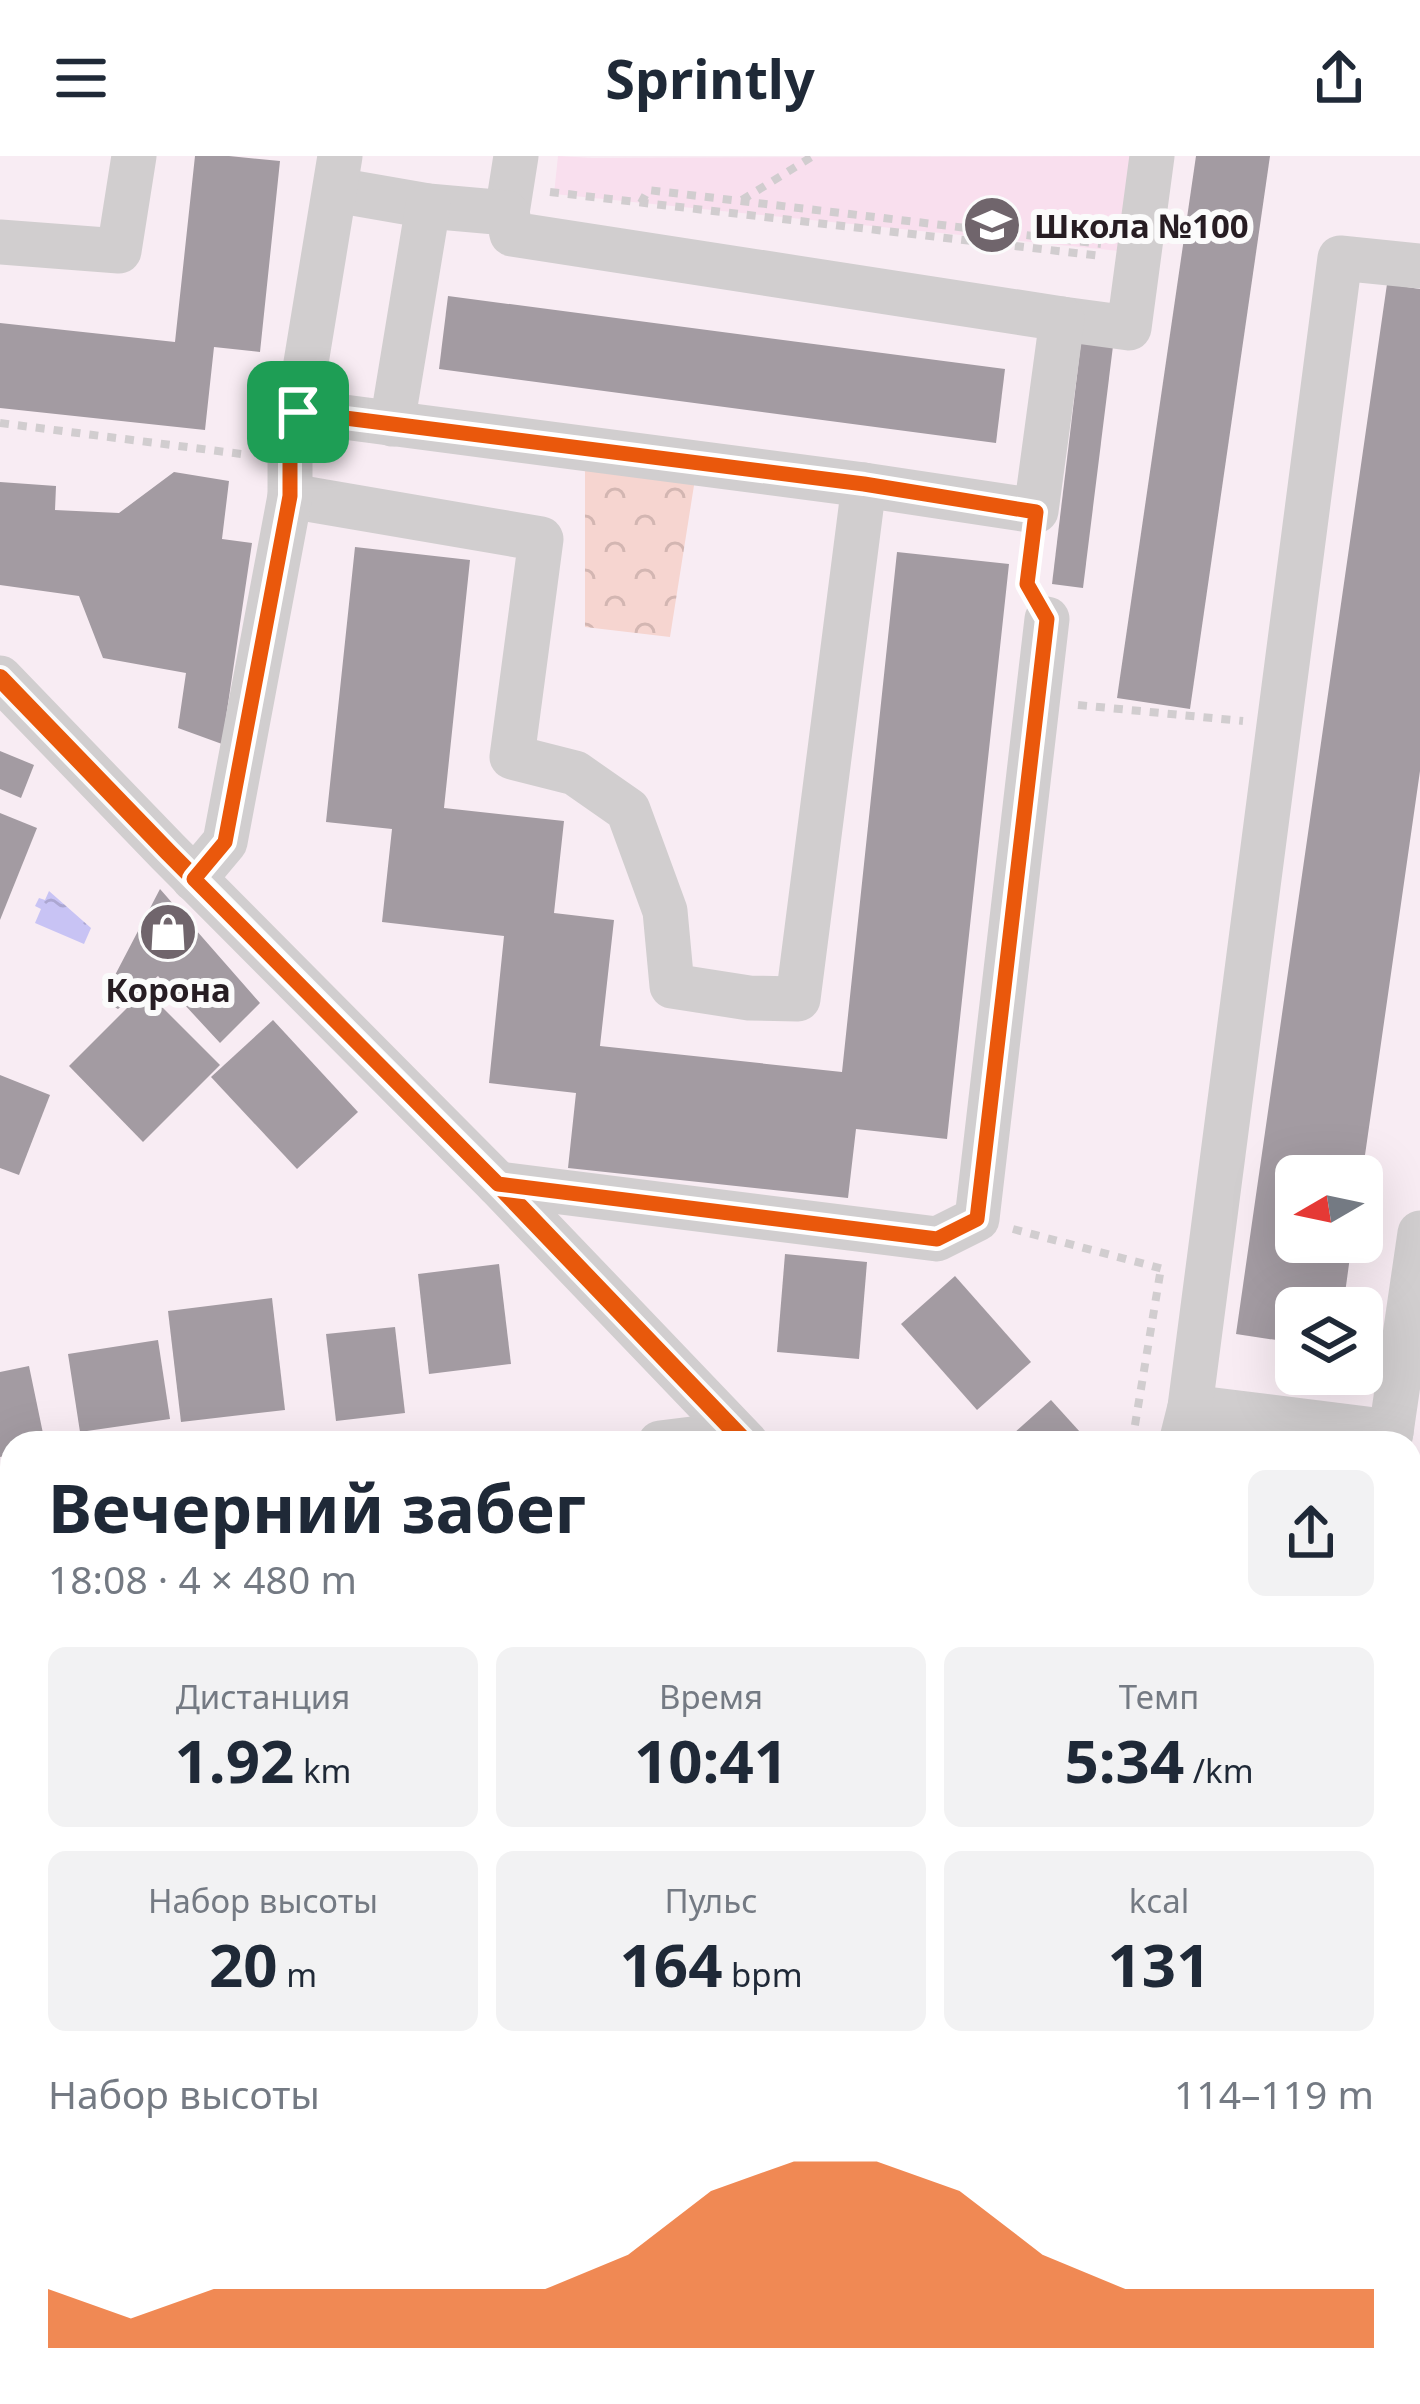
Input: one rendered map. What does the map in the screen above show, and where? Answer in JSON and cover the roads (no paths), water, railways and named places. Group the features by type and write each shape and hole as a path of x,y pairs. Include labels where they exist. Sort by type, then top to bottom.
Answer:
{"street":[{"path":"0,242 119,251 134,156"},
{"path":"194,879 225,842 338,173 428,206 512,180 512,235 1129,328 1152,156"},
{"path":"392,424 428,206"},
{"path":"1280,1431 1186,1425 1340,258 1420,266"},
{"path":"298,412 864,484 1036,512 1062,319"},
{"path":"290,478 541,539 512,757 575,772 628,810 664,911 672,986 748,998 798,999 864,484"},
{"path":"498,1184 937,1239 977,1219 1047,619"},
{"path":"0,678 734,1431"},
{"path":"1391,1431 1420,1233"}],"water":[{"path":"49,891 91,928 84,944 35,923 41,909 35,906"}],"place":[{"name":"Школа №100","path":"992,225"},
{"name":"Корона","path":"168,932"}]}
